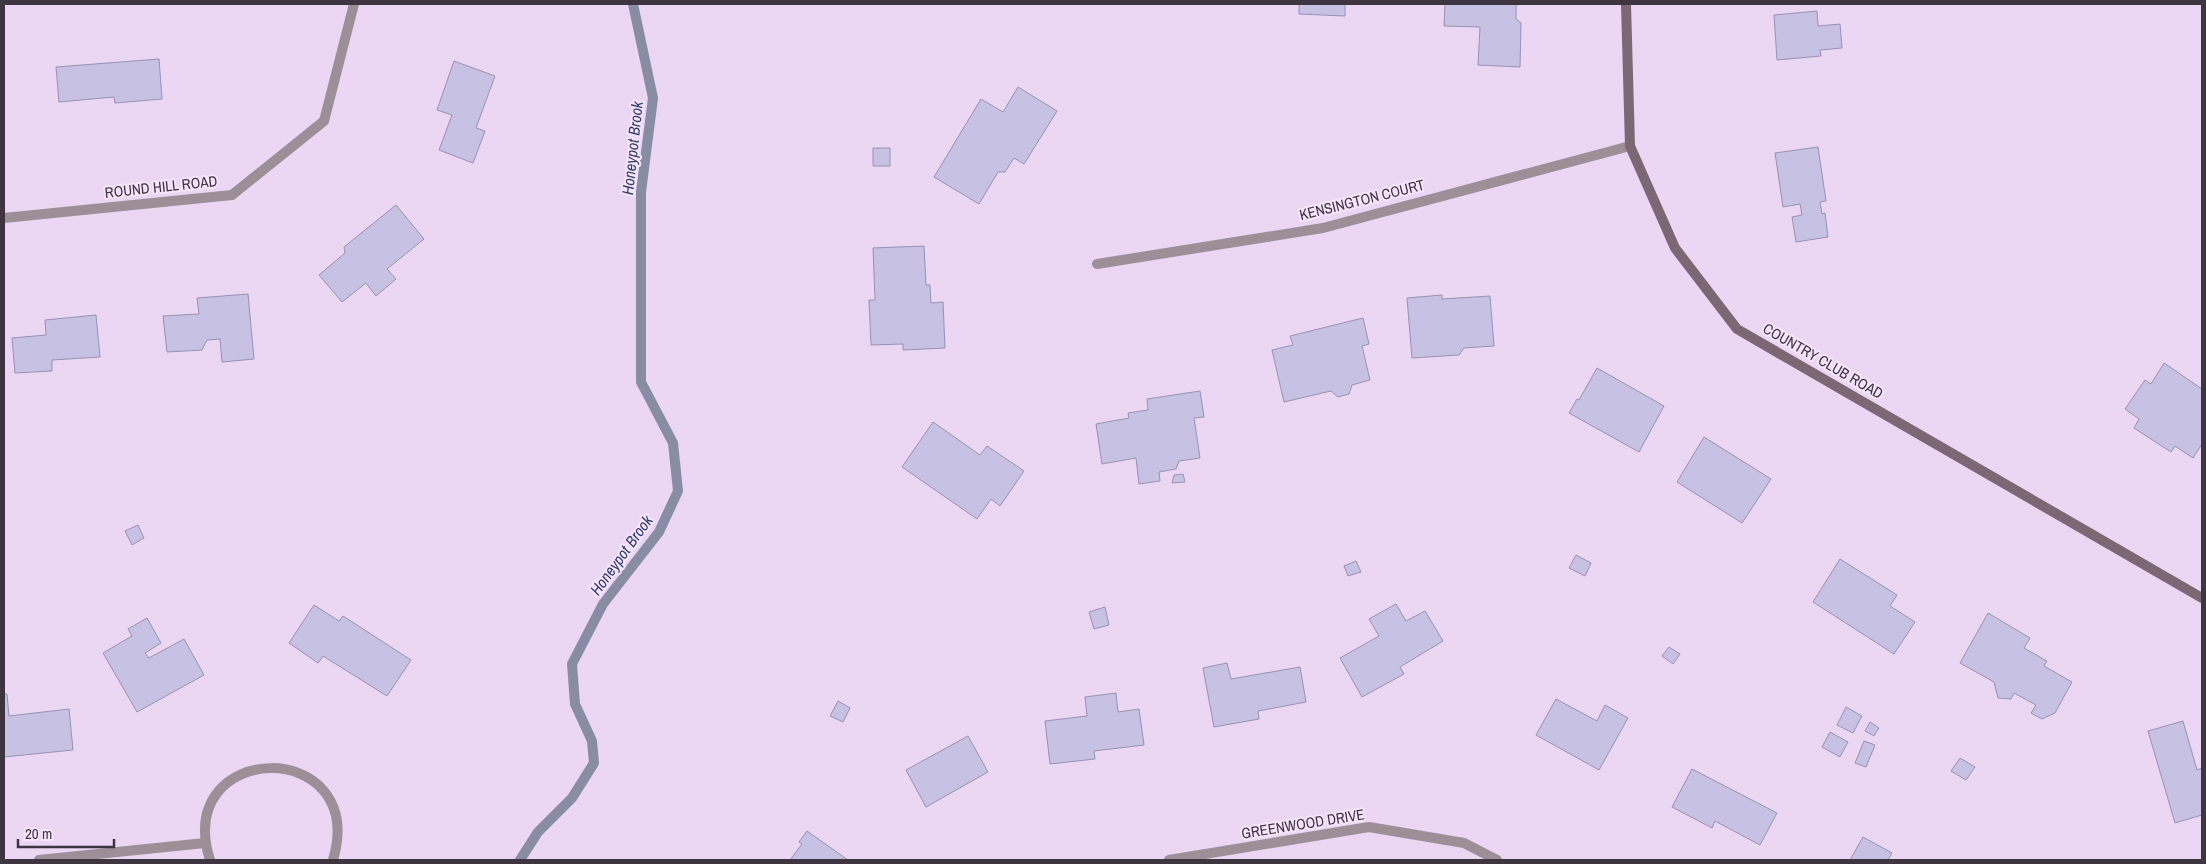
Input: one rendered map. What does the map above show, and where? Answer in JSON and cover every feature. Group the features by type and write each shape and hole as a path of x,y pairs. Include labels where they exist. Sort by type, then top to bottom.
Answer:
{"street":[{"name":"ROUND HILL ROAD","path":"4,218 232,194 324,121 354,4"},
{"name":"COUNTRY CLUB ROAD","path":"1626,4 1630,146 1675,248 1738,329 2202,598"},
{"name":"KENSINGTON COURT","path":"1097,264 1323,228 1630,146"},
{"path":"210,860 205,843 205,820 214,799 228,782 248,770 270,766 287,768 313,780 328,797 337,818 339,840 333,860"},
{"name":"GREENWOOD DRIVE","path":"1169,860 1369,827 1464,843 1497,860"},
{"path":"39,860 205,843"}],"building":[{"path":"1299,4 1345,4 1345,16 1299,14"},
{"path":"1445,4 1516,4 1516,19 1521,23 1520,67 1478,65 1480,27 1444,26"},
{"path":"1817,11 1818,26 1840,24 1842,48 1820,50 1821,56 1777,60 1774,15"},
{"path":"159,59 162,99 115,103 114,97 59,102 56,67"},
{"path":"454,61 495,76 476,128 485,131 473,163 439,150 452,115 437,110"},
{"path":"1018,87 1057,111 1024,164 1014,158 1005,172 998,172 979,204 934,177 981,99 1003,112"},
{"path":"1818,147 1826,201 1820,202 1822,214 1825,213 1828,237 1796,242 1792,217 1802,215 1800,204 1783,207 1775,153"},
{"path":"873,148 890,148 890,166 873,166"},
{"path":"396,205 424,239 387,269 396,279 376,296 366,283 342,302 319,275 345,253 344,247"},
{"path":"924,246 926,285 930,285 931,303 943,302 945,348 903,350 903,344 871,345 869,300 875,300 873,248"},
{"path":"248,294 254,359 222,362 220,339 207,340 202,350 167,352 163,316 199,314 197,298"},
{"path":"1442,295 1442,299 1490,296 1494,346 1464,348 1459,355 1412,358 1407,298"},
{"path":"96,315 100,357 52,360 52,371 15,373 12,338 46,335 45,320"},
{"path":"1363,318 1369,344 1362,346 1370,380 1352,385 1349,394 1338,397 1331,391 1284,402 1272,350 1293,345 1290,336"},
{"path":"2164,363 2202,389 2202,444 2193,458 2175,446 2171,452 2134,428 2139,419 2125,409 2145,380 2151,384"},
{"path":"1597,368 1664,406 1639,452 1569,413 1577,399 1579,400"},
{"path":"1200,391 1204,417 1194,418 1200,458 1179,461 1176,469 1159,472 1160,481 1139,484 1136,458 1102,464 1096,424 1129,418 1128,413 1148,410 1147,399"},
{"path":"933,422 980,455 987,446 1024,471 1000,506 991,499 977,519 902,467"},
{"path":"1704,437 1771,479 1742,523 1677,482"},
{"path":"1183,474 1185,482 1172,483 1174,475"},
{"path":"138,525 144,538 132,545 125,531"},
{"path":"1576,555 1591,563 1585,576 1569,568"},
{"path":"1840,559 1897,595 1890,606 1915,622 1894,654 1813,602"},
{"path":"1356,561 1361,572 1348,576 1344,566"},
{"path":"1396,604 1406,621 1425,611 1443,641 1400,667 1404,674 1362,697 1340,658 1379,636 1369,619"},
{"path":"314,605 339,621 343,616 411,660 387,696 323,656 318,663 289,643"},
{"path":"1105,607 1109,625 1094,629 1089,612"},
{"path":"1988,613 2030,638 2024,648 2047,661 2044,666 2072,682 2055,713 2042,719 2031,713 2036,705 2014,693 2011,699 1998,698 1994,682 1960,663"},
{"path":"147,618 161,643 145,653 149,658 184,639 204,675 137,712 103,653 132,636 128,629"},
{"path":"1669,647 1680,654 1673,664 1662,656"},
{"path":"1227,663 1231,679 1300,667 1306,702 1258,711 1259,719 1214,727 1203,668"},
{"path":"1116,693 1118,712 1139,709 1144,745 1094,751 1095,759 1050,764 1045,721 1087,716 1085,697"},
{"path":"4,694 7,694 9,716 69,709 73,750 4,757"},
{"path":"1556,699 1597,721 1605,705 1628,718 1599,770 1536,735"},
{"path":"838,701 850,708 843,722 830,716"},
{"path":"1846,707 1862,716 1853,733 1837,725"},
{"path":"2183,721 2197,770 2202,768 2202,815 2175,823 2148,731"},
{"path":"1870,722 1879,728 1874,736 1865,731"},
{"path":"1830,732 1848,742 1840,757 1822,747"},
{"path":"968,736 988,772 926,807 906,770"},
{"path":"1864,741 1875,745 1866,767 1855,763"},
{"path":"1960,758 1975,767 1966,780 1951,771"},
{"path":"1692,769 1777,813 1760,845 1715,821 1712,828 1672,807"},
{"path":"807,831 848,860 790,860 802,844 799,842"},
{"path":"1863,837 1892,853 1888,860 1850,860"}],"waterway":[{"name":"Honeypot Brook","path":"520,860 538,832 572,798 594,763 592,741 575,704 572,664 603,604 659,532 678,491 673,443 641,382 641,192 653,98 633,4"}]}
